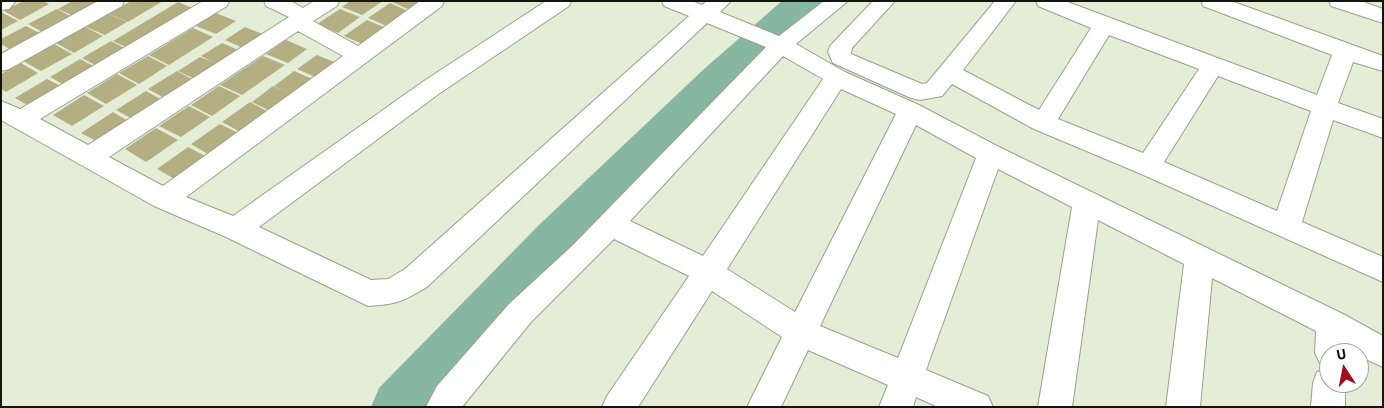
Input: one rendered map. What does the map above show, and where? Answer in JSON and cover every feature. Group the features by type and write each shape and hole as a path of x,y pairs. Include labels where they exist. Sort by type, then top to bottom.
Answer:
{"street":[{"path":"1,4 6,1"},
{"path":"1,64 114,1"},
{"path":"274,1 300,20 358,55"},
{"path":"89,157 329,1"},
{"path":"164,198 434,1"},
{"path":"236,229 432,87 561,1"},
{"path":"672,1 712,8 733,25 776,43 990,154 1199,258 1331,339 1383,354"},
{"path":"442,407 520,313 610,224 776,43 838,1"},
{"path":"885,1 841,46 839,52 841,58 920,92 934,90 1006,1"},
{"path":"1046,1 1104,25 1383,129"},
{"path":"1211,1 1345,52 1383,64"},
{"path":"1339,1 1383,16"},
{"path":"12,114 216,2"},
{"path":"12,114 164,198 236,229 368,293 394,292 416,278 712,8"},
{"path":"1043,123 1104,25"},
{"path":"1286,228 1324,108 1345,52"},
{"path":"1148,166 1213,66"},
{"path":"949,72 1043,123 1148,166 1383,270"},
{"path":"619,407 837,76"},
{"path":"764,407 910,111"},
{"path":"896,407 990,154"},
{"path":"1055,407 1087,202"},
{"path":"610,224 708,272 800,332 976,407"},
{"path":"1183,407 1199,258"},
{"path":"1328,407 1329,393"}],"building":[{"path":"23,1 43,1 49,4 20,20 4,11"},
{"path":"72,1 105,1 76,17 58,9"},
{"path":"131,1 163,1 128,22 109,14"},
{"path":"350,1 383,1 362,15 342,7"},
{"path":"390,1 425,1 412,11"},
{"path":"178,2 197,10 155,36 147,33 154,36 132,50 113,41"},
{"path":"390,3 410,12 389,27 368,18"},
{"path":"57,9 74,18 46,34 28,24"},
{"path":"340,9 360,17 338,33 317,24"},
{"path":"1,12 18,21 1,30"},
{"path":"216,13 236,21 216,34 196,26"},
{"path":"108,14 127,22 105,35 86,27"},
{"path":"367,20 388,29 365,45 344,36"},
{"path":"26,26 43,35 13,51 1,44 1,39"},
{"path":"85,27 103,36 74,53 56,43"},
{"path":"245,27 265,35 245,49 225,40"},
{"path":"193,28 213,37 169,65 149,55"},
{"path":"286,40 307,49 288,63 266,54"},
{"path":"111,41 130,51 101,68 82,58"},
{"path":"222,43 243,52 199,81 178,71 200,57 213,62 201,56"},
{"path":"54,44 72,54 41,71 23,61"},
{"path":"317,55 339,64 320,79 297,69"},
{"path":"148,56 167,66 139,84 119,73"},
{"path":"263,56 285,65 242,95 220,85"},
{"path":"80,59 99,69 68,87 50,77"},
{"path":"21,63 38,73 6,92 1,89 1,74"},
{"path":"177,71 197,82 168,100 148,89"},
{"path":"294,71 317,81 274,113 252,102 273,86 288,93 274,86"},
{"path":"117,74 137,85 106,104 87,93"},
{"path":"47,79 66,89 34,109 15,98"},
{"path":"219,86 240,96 212,116 191,105"},
{"path":"146,91 166,102 136,121 116,110"},
{"path":"84,95 104,106 72,126 53,115"},
{"path":"250,102 272,114 244,134 222,122"},
{"path":"189,106 210,117 181,137 159,126"},
{"path":"113,112 133,124 102,144 81,133"},
{"path":"220,124 242,135 213,157 191,144"},
{"path":"156,128 178,140 146,162 125,149"},
{"path":"188,147 211,159 180,182 157,169"}],"waterway":[{"path":"399,407 556,238 718,78 804,1"}]}
